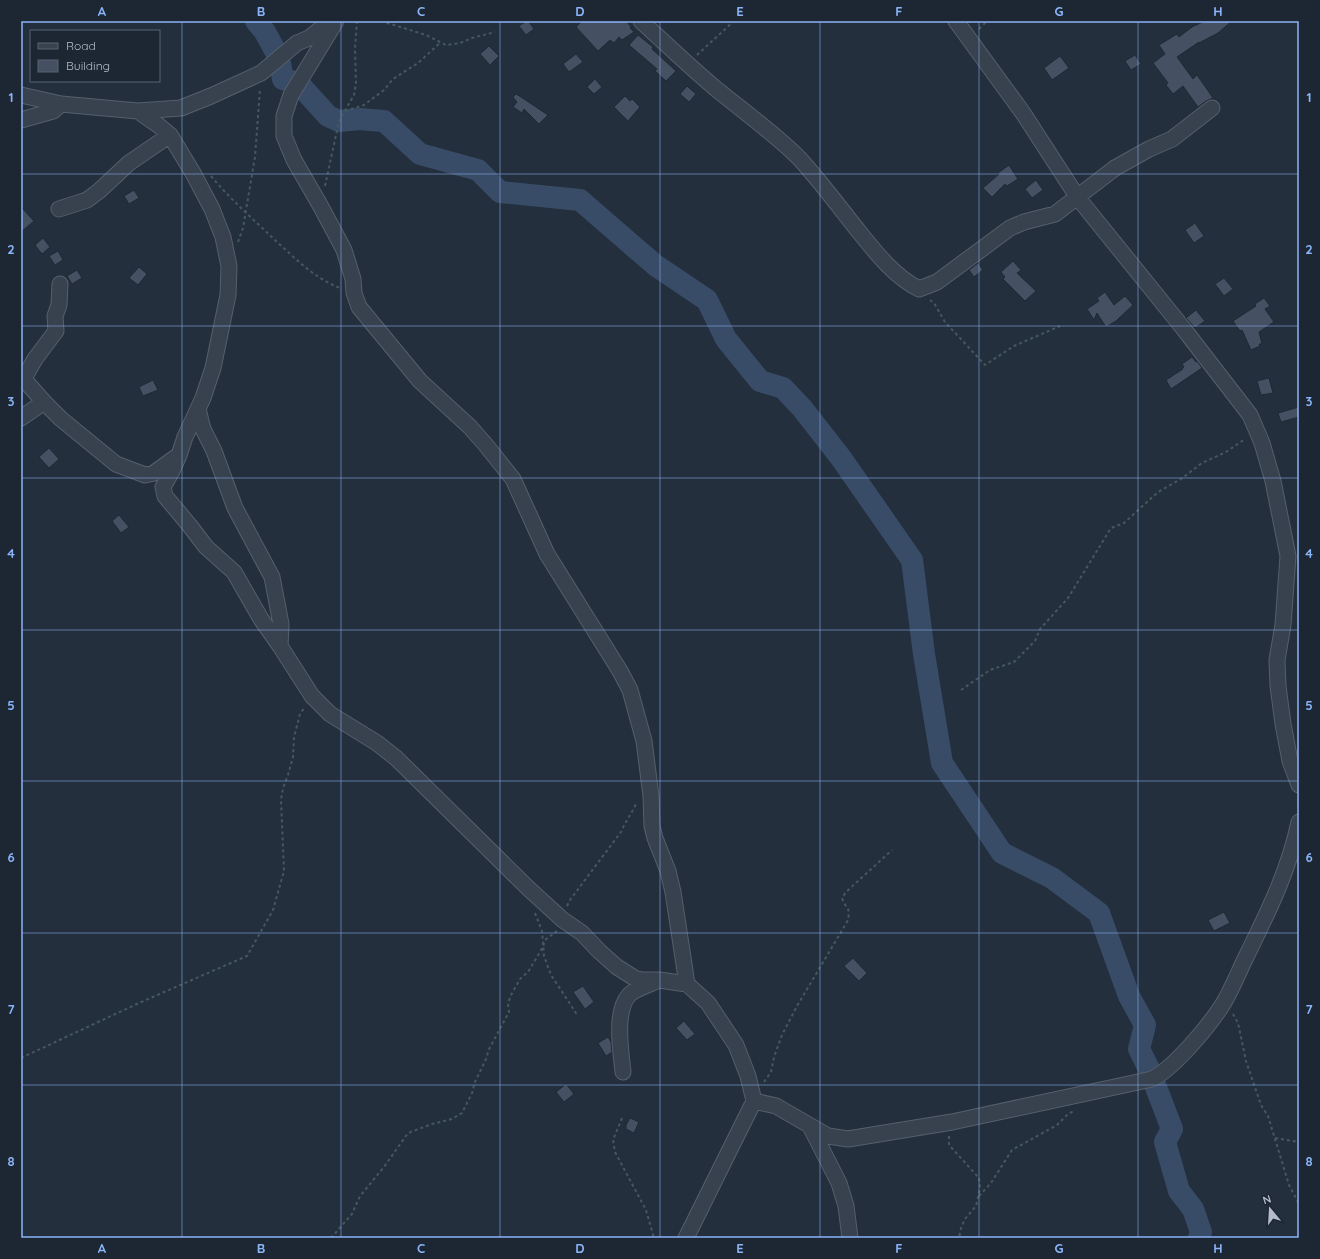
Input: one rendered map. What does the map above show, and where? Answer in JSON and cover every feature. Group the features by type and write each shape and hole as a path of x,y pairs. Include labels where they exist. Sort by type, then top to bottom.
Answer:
{"street":[{"path":"21,95 61,104 138,111 181,108 211,96 261,72 297,43 309,38 330,21"},
{"path":"336,21 291,95 284,116 284,136 294,160 344,250 353,280 354,293 359,307 420,381 470,427 513,478 547,554 620,671 630,690 644,741 654,832 674,892 687,984"},
{"path":"641,21 688,64 798,157 895,273 909,284 919,289 937,282 1010,228 1024,222 1055,214 1078,198 1115,168 1149,149 1172,139 1212,108"},
{"path":"956,21 1023,113 1078,198 1250,415 1264,449 1273,481 1288,556 1283,625 1277,660 1278,686 1290,761 1299,785"},
{"path":"21,120 53,111 61,104"},
{"path":"138,111 170,135 193,173 212,209 223,237 229,266 228,295 213,368 203,398 172,471 163,487 164,496 206,547 234,572 260,619 280,646 312,696 330,714 377,743 396,758 529,889 563,920 582,933 598,951 617,967 642,980 659,980 687,984 708,1003 736,1045 748,1076 754,1101 686,1238"},
{"path":"59,209 87,200 129,163 170,135"},
{"path":"60,284 59,305 56,316 56,331 22,377 44,402 72,428 116,464 145,475 154,473 179,455"},
{"path":"21,418 44,402"},
{"path":"198,409 203,429 214,451 235,508 272,577 281,624 280,646"},
{"path":"754,1101 776,1106 828,1136 848,1139 952,1122 1152,1079 1161,1074 1173,1063 1203,1030 1223,1004 1284,877 1294,846 1299,822"},
{"path":"623,1072 619,1023 624,1005 629,995 659,980"},
{"path":"810,1126 839,1183 846,1206 850,1238"}],"path":[{"path":"320,205 339,121 354,95 356,83 355,48 357,21"},
{"path":"382,21 426,35 446,45 460,43 495,32"},
{"path":"688,64 734,21"},
{"path":"344,111 364,105 384,90 393,79 418,62 440,43"},
{"path":"237,243 243,228 256,157 261,72"},
{"path":"206,171 245,213 309,272 329,284 354,293"},
{"path":"919,289 934,303 945,322 985,365 1014,346 1060,326"},
{"path":"961,690 990,670 1014,662 1035,641 1040,629 1068,598 1111,528 1124,523 1158,492 1181,480 1202,463 1226,452 1248,438 1255,428"},
{"path":"21,1058 139,1003 248,956 273,910 284,871 281,800 283,788 293,757 294,737 300,714 312,696"},
{"path":"330,1238 352,1214 360,1196 384,1167 408,1133 432,1124 452,1119 462,1113 473,1091 474,1084 487,1057 488,1051 509,1012 508,1005 510,997 520,979 528,972 543,948 545,940 559,930 562,924 564,911 570,900 621,832 637,801"},
{"path":"754,1101 771,1072 774,1057 782,1035 797,1006 847,922 850,913 842,898 846,892 892,850"},
{"path":"533,909 542,931 544,956 551,975 578,1016"},
{"path":"1223,1004 1230,1008 1238,1023 1246,1061 1261,1105 1268,1116 1289,1185 1299,1204"},
{"path":"979,1196 992,1183 1012,1150 1057,1125 1068,1114 1080,1108 1089,1092"},
{"path":"622,1118 613,1140 615,1152 646,1210 654,1238"},
{"path":"952,1122 948,1133 949,1145 979,1178 980,1188 976,1206 965,1219 959,1238"},
{"path":"1275,1138 1299,1142"}],"building":[{"path":"528,21 534,29 526,35 519,26"},
{"path":"582,21 626,21 634,32 622,40 619,37 614,43 610,40 598,51 576,27"},
{"path":"1205,21 1232,21 1218,33 1199,42 1177,57 1193,79 1197,75 1213,98 1198,107 1183,86 1173,94 1166,85 1168,83 1153,63 1165,54 1159,45 1177,34 1179,37 1192,27"},
{"path":"638,35 653,47 652,49 676,71 666,81 655,71 657,69 629,45"},
{"path":"489,46 499,56 490,65 480,54"},
{"path":"576,54 583,62 569,72 563,64"},
{"path":"1135,55 1141,64 1131,70 1125,61"},
{"path":"1060,56 1069,68 1052,80 1044,68"},
{"path":"595,79 602,87 594,94 587,87"},
{"path":"687,86 696,94 689,102 680,94"},
{"path":"516,94 548,115 539,124 524,109 522,113 513,107 517,102 513,97"},
{"path":"625,96 630,101 632,99 640,107 628,121 614,107"},
{"path":"1009,165 1018,179 1007,186 1005,184 992,197 983,188 999,174 998,173"},
{"path":"1036,180 1043,190 1032,198 1025,189"},
{"path":"134,190 139,198 129,204 124,196"},
{"path":"21,207 34,221 21,232"},
{"path":"1195,223 1204,236 1194,243 1185,230"},
{"path":"43,238 50,247 42,254 35,245"},
{"path":"58,251 63,260 55,265 49,256"},
{"path":"1013,261 1021,270 1017,273 1036,291 1025,301 1003,279 1005,277 1001,272"},
{"path":"978,263 983,270 974,277 969,270"},
{"path":"139,267 147,274 138,285 129,278"},
{"path":"77,270 82,278 72,284 67,276"},
{"path":"1224,278 1233,289 1224,296 1215,284"},
{"path":"1105,292 1114,305 1125,296 1133,305 1116,321 1106,327 1097,313 1094,320 1087,309 1099,301 1097,298"},
{"path":"1264,298 1270,306 1265,309 1274,322 1259,332 1262,344 1259,344 1260,346 1251,350 1242,330 1240,331 1233,321 1256,306 1255,304"},
{"path":"1196,310 1205,321 1195,328 1186,318"},
{"path":"1192,357 1202,368 1171,389 1166,380 1183,369 1182,368 1184,367 1182,364"},
{"path":"1269,378 1273,393 1261,395 1257,381"},
{"path":"153,380 158,390 143,396 139,387"},
{"path":"1299,407 1299,417 1281,422 1278,413"},
{"path":"49,448 59,459 49,468 39,457"},
{"path":"119,515 129,527 121,533 112,521"},
{"path":"1224,912 1230,923 1214,931 1208,920"},
{"path":"853,958 867,973 859,981 844,966"},
{"path":"583,986 594,1002 585,1009 573,992"},
{"path":"684,1021 695,1034 687,1040 676,1028"},
{"path":"608,1037 611,1042 612,1052 606,1056 598,1043"},
{"path":"566,1084 574,1094 564,1102 556,1092"},
{"path":"630,1118 639,1122 634,1133 626,1129 626,1125"}],"waterway":[{"path":"256,21 265,32 279,58 283,79 298,83 328,116 339,121 359,119 384,121 420,154 478,170 500,192 580,200 655,265 707,300 726,339 760,381 783,388 802,408 841,458 912,560 924,654 942,763 1002,853 1052,878 1099,913 1129,996 1145,1025 1139,1049 1152,1075"},
{"path":"1154,1082 1172,1129 1165,1142 1179,1191 1193,1209 1201,1232 1199,1238"}]}
